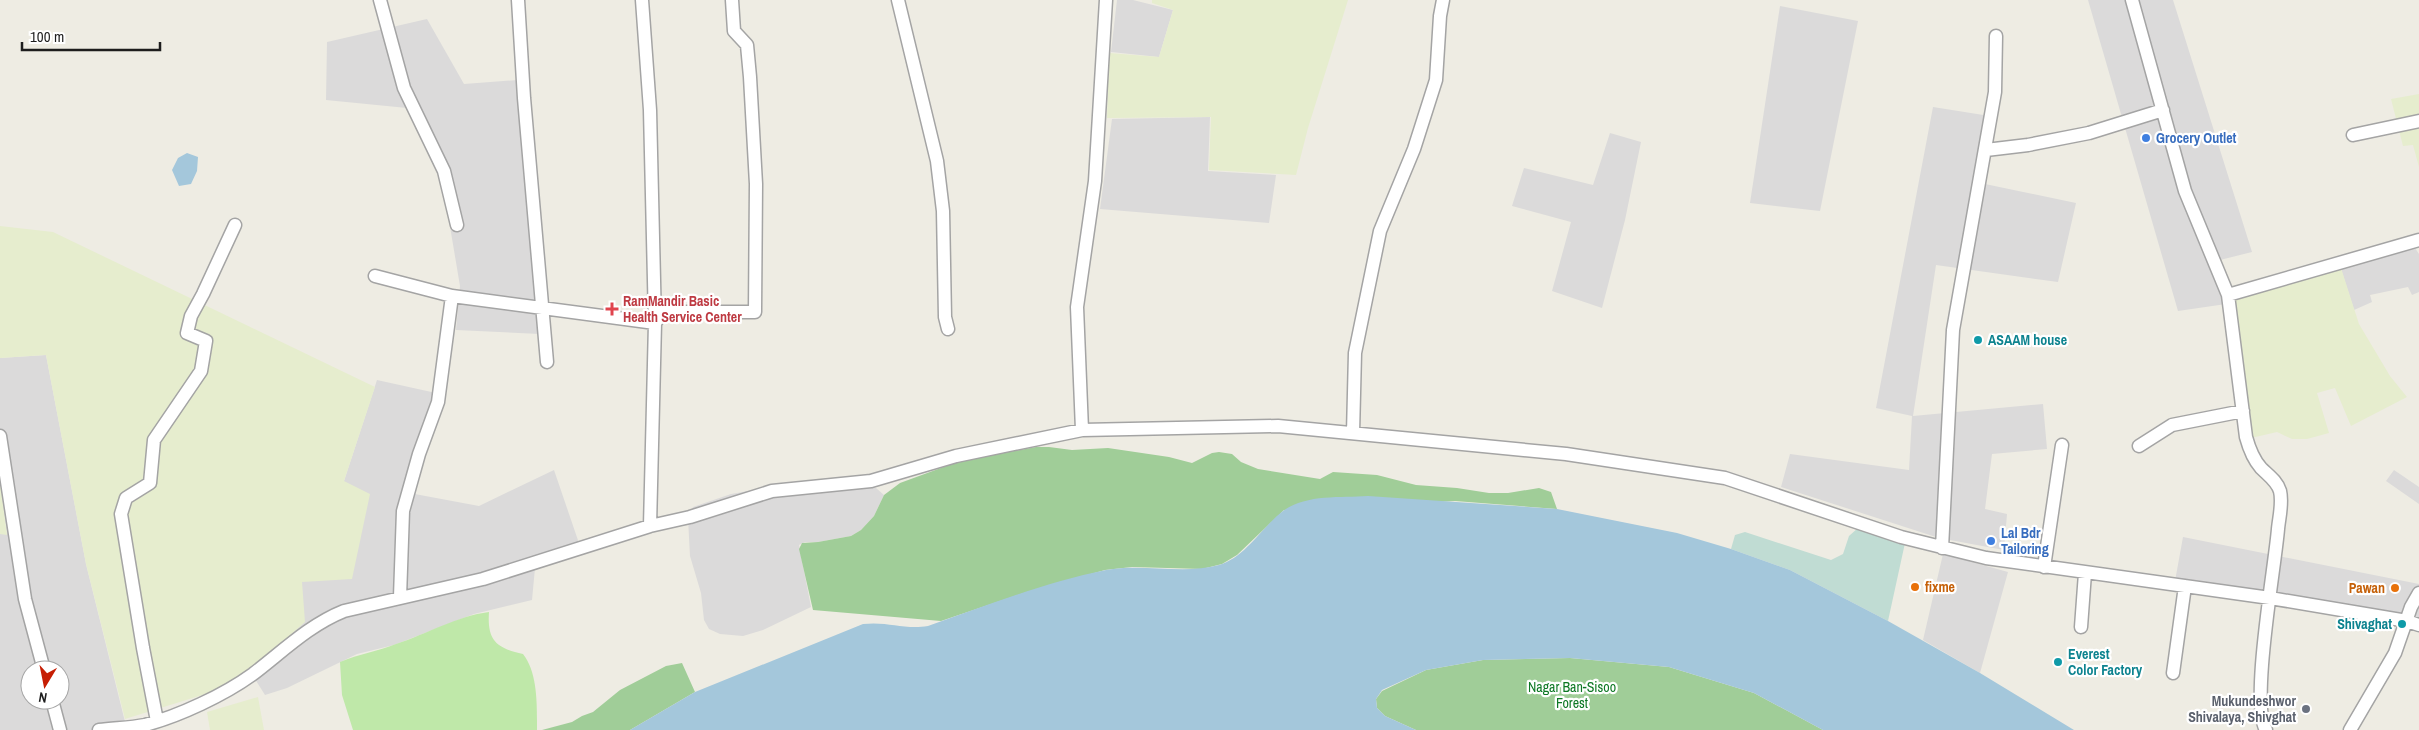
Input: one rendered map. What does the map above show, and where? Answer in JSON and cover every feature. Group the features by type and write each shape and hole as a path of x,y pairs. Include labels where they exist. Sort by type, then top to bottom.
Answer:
{"street":[{"path":"380,0 404,88 444,171 456,225"},
{"path":"518,0 524,98 547,362"},
{"path":"642,0 650,110 655,323 650,526"},
{"path":"655,323 663,312 755,312 756,184 748,45 734,31 732,0"},
{"path":"898,0 937,161 943,211 945,317 948,329"},
{"path":"1082,430 1077,307 1095,181 1106,0"},
{"path":"1354,433 1355,353 1380,231 1414,149 1436,80 1440,16 1444,0"},
{"path":"2132,0 2185,191 2228,295 2249,448 2280,491 2277,546 2260,702 2262,724 2266,730"},
{"path":"1942,548 1953,330 1995,92 1996,36"},
{"path":"1986,150 2028,145 2089,133 2163,110"},
{"path":"2353,135 2419,121"},
{"path":"157,721 121,514 126,498 150,483 154,440 201,370 206,341 187,332 191,316 235,225"},
{"path":"2228,295 2419,240"},
{"path":"375,276 452,296 655,323"},
{"path":"400,597 403,511 419,454 438,402 452,296"},
{"path":"2138,446 2172,425 2243,411"},
{"path":"99,730 143,725 213,698 246,679 328,617 344,610 483,579 650,526 690,517 772,491 871,481 956,456 1082,430 1278,426 1566,454 1725,478 1900,537 1942,548 2044,568 2270,598 2413,623"},
{"path":"0,436 25,598 41,660"},
{"path":"2044,568 2062,445"},
{"path":"2081,627 2081,607 2086,573"},
{"path":"2173,672 2185,586"},
{"path":"2350,730 2413,623 2411,606 2419,593"},
{"path":"55,710 60,730"}],"shaded area":[{"path":"1117,0 1133,0 1173,10 1159,57 1111,52"},
{"path":"2088,0 2173,0 2252,252 2216,261 2226,304 2178,311"},
{"path":"1780,6 1858,21 1820,211 1750,203"},
{"path":"427,19 464,84 518,80 540,334 456,330 460,286 441,173 407,108 326,100 327,42"},
{"path":"1933,107 1996,117 1985,184 2076,203 2058,282 1936,265 1913,416 2043,404 2047,449 1992,454 1985,509 2007,514 2004,550 1939,538 1781,487 1790,454 1909,470 1912,416 1876,408"},
{"path":"1210,117 1208,171 1276,175 1269,223 1100,209 1112,119"},
{"path":"1610,133 1641,142 1625,220 1602,308 1552,291 1571,222 1512,206 1524,168 1593,185"},
{"path":"187,153 198,157 197,171 191,184 179,186 172,170 178,158"},
{"path":"2413,245 2419,254 2419,292 2412,295 2408,287 2370,295 2372,302 2354,310 2340,266"},
{"path":"46,355 86,564 127,730 0,730 0,534 7,534 0,482 0,358"},
{"path":"377,380 436,393 404,492 479,506 554,470 582,552 535,568 532,600 474,614 394,645 357,654 287,688 265,695 250,671 302,582 344,481"},
{"path":"2394,470 2419,487 2419,504 2386,481"},
{"path":"865,487 876,488 884,495 874,516 861,530 851,536 818,542 805,542 799,545 811,607 763,630 743,636 720,634 709,629 704,620 701,593 690,556 688,518 693,507 731,494 765,488 838,491"},
{"path":"1368,496 1557,509 1677,533 1731,549 1790,570 1888,621 1980,673 2074,730 1823,730 1754,693 1669,667 1570,658 1483,660 1426,670 1382,690 1376,699 1377,708 1385,716 1416,730 630,730 695,692 863,624 872,623 911,627 928,626 1038,588 1106,570 1120,568 1191,569 1219,565 1237,556 1275,518 1292,506 1313,499"},
{"path":"1858,528 1905,543 1888,621 1790,570 1731,549 1735,535 1745,532 1831,560 1843,554 1849,536"},
{"path":"2183,537 2419,584 2419,622 2175,581"},
{"path":"1943,554 2008,572 1980,673 1923,640"}],"green space":[{"path":"1152,0 1348,0 1308,128 1296,175 1209,170 1211,117 1107,118 1109,53 1159,57 1173,10 1152,3"},
{"path":"2419,94 2419,167 2413,145 2403,146 2391,99"},
{"path":"0,226 53,232 375,387 344,481 370,494 352,579 302,582 305,622 250,671 212,692 125,719 86,564 46,355 0,358"},
{"path":"2341,268 2359,324 2390,376 2407,397 2351,426 2335,388 2317,393 2329,433 2307,439 2292,439 2277,432 2251,438 2232,297"},
{"path":"1036,447 1072,450 1108,448 1169,457 1192,463 1212,453 1219,452 1232,454 1241,462 1258,469 1320,479 1333,472 1377,475 1416,485 1489,493 1508,493 1539,488 1551,492 1557,509 1455,501 1284,510 1237,555 1222,564 1202,569 1132,567 1105,570 1027,592 941,621 813,610 799,549 802,543 851,536 861,530 874,516 884,495 900,483 960,461"},
{"path":"0,482 7,535 0,534"},
{"path":"489,612 490,630 495,641 506,649 523,654 532,670 536,690 537,730 353,730 342,695 340,662 408,640 465,617"},
{"name":"Nagar Ban-Sisoo Forest","path":"1570,658 1669,667 1754,693 1823,730 1416,730 1385,716 1377,708 1376,699 1382,691 1426,670 1483,660"},
{"path":"682,663 695,692 630,730 542,730 572,722 593,712 620,690 666,666"},
{"path":"258,697 264,730 210,730 207,712"}],"place":[{"name":"Grocery Outlet","path":"2146,138"},
{"name":"RamMandir Basic Health Service Center","path":"612,309"},
{"name":"ASAAM house","path":"1978,340"},
{"name":"Lal Bdr Tailoring","path":"1991,541"},
{"name":"fixme","path":"1915,587"},
{"name":"Pawan","path":"2395,588"},
{"name":"Shivaghat","path":"2402,624"},
{"name":"Everest Color Factory","path":"2058,662"},
{"name":"Mukundeshwor Shivalaya, Shivghat","path":"2306,709"}]}
